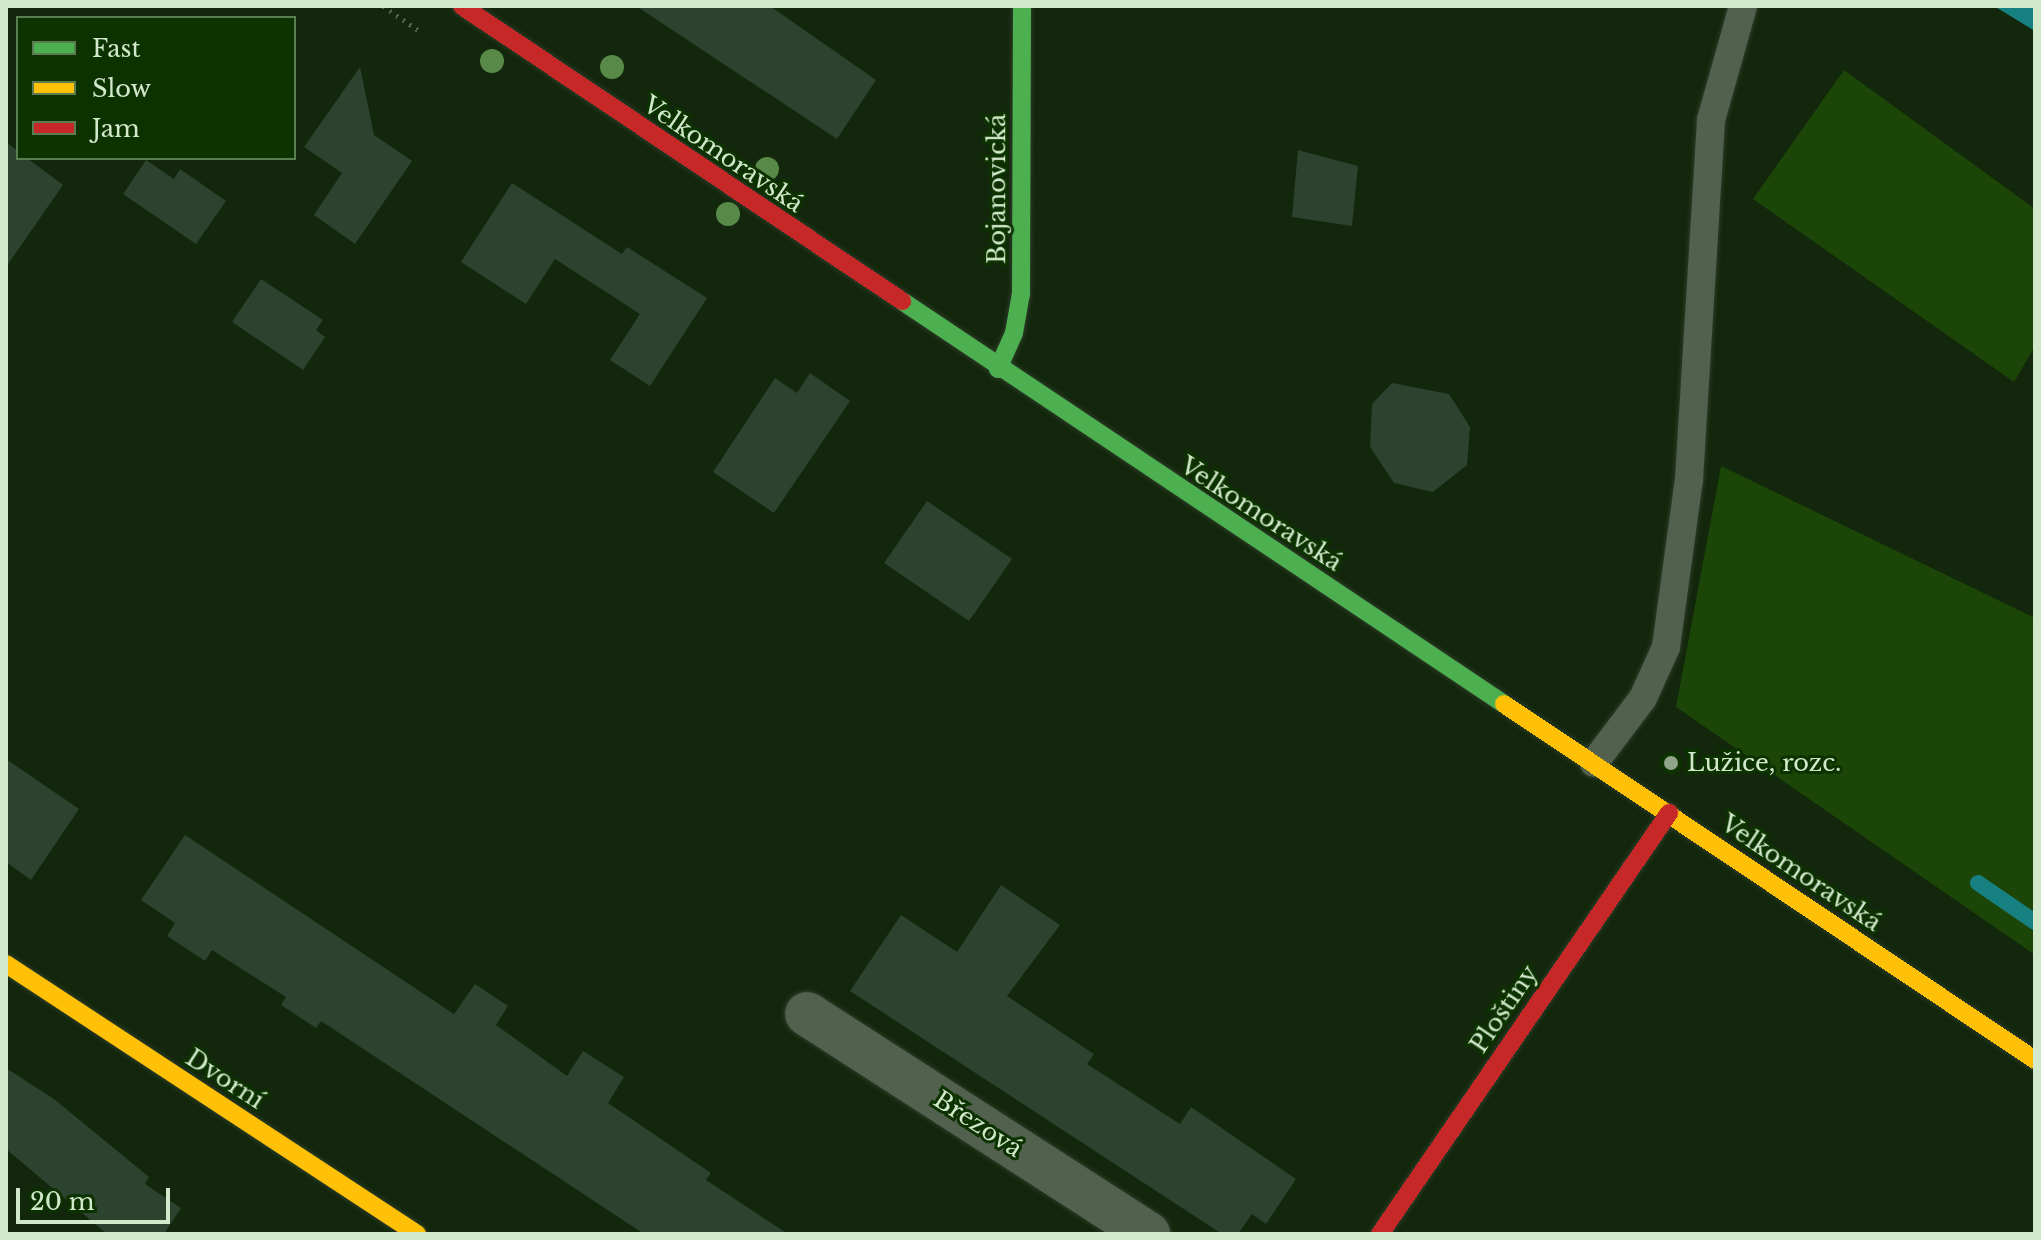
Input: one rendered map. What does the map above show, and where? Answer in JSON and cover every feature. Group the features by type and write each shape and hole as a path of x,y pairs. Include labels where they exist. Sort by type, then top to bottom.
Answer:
{"street":[{"name":"Velkomoravská","path":"462,6 998,369 1594,763 2035,1060"},
{"name":"Bojanovická","path":"998,369 1014,333 1021,294 1022,6"},
{"name":"Ploštiny","path":"1380,1234 1669,813"},
{"name":"Dvorní","path":"6,964 417,1234"},
{"name":"Březová","path":"807,1014 1148,1234"}],"lane":[{"path":"1594,763 1643,698 1666,647 1689,480 1711,120 1743,6"}],"green space":[{"path":"1844,70 2035,209 2035,346 2014,382 1753,199"},
{"path":"1721,466 2035,618 2035,955 1676,707"}],"water":[{"path":"1994,6 2035,6 2035,31"}],"building":[{"path":"636,6 770,6 876,80 837,139"},
{"path":"360,67 374,135 412,161 355,244 314,215 342,173 304,147"},
{"path":"6,142 16,150 16,160 30,160 63,185 6,267"},
{"path":"1298,150 1358,166 1352,226 1292,217"},
{"path":"146,160 174,179 180,169 226,201 196,244 123,194"},
{"path":"512,183 622,254 627,247 707,298 650,386 610,360 640,314 555,259 526,304 461,262"},
{"path":"261,279 323,320 316,330 325,337 303,370 232,322"},
{"path":"810,373 850,401 774,513 713,472 775,378 797,393"},
{"path":"1392,383 1449,394 1470,427 1467,465 1433,492 1394,483 1370,447 1372,404"},
{"path":"927,501 1012,559 969,621 884,563"},
{"path":"6,759 79,809 31,880 6,862"},
{"path":"185,835 454,1014 475,984 508,1006 496,1025 567,1076 583,1051 624,1077 608,1103 711,1173 706,1180 788,1234 644,1234 321,1021 316,1028 281,1005 286,997 212,950 205,961 167,936 175,923 141,900"},
{"path":"1001,885 1060,925 1007,996 1094,1054 1087,1064 1180,1124 1191,1107 1296,1179 1266,1224 1252,1214 1238,1234 1222,1234 850,991 901,915 957,952"},
{"path":"6,1068 54,1099 149,1177 145,1184 181,1208 164,1234 107,1234 6,1149"}],"waterway":[{"path":"1978,883 2035,922"}],"traffic: fast":[{"path":"998,369 1014,333 1021,294 1022,6"},
{"path":"902,301 1504,704"}],"traffic: slow":[{"path":"1504,704 2035,1060"},
{"path":"6,964 417,1234"}],"traffic: jam":[{"path":"462,6 902,301"},
{"path":"1380,1234 1669,813"}],"place":[{"name":"Lužice, rozc.","path":"1671,763"}]}
